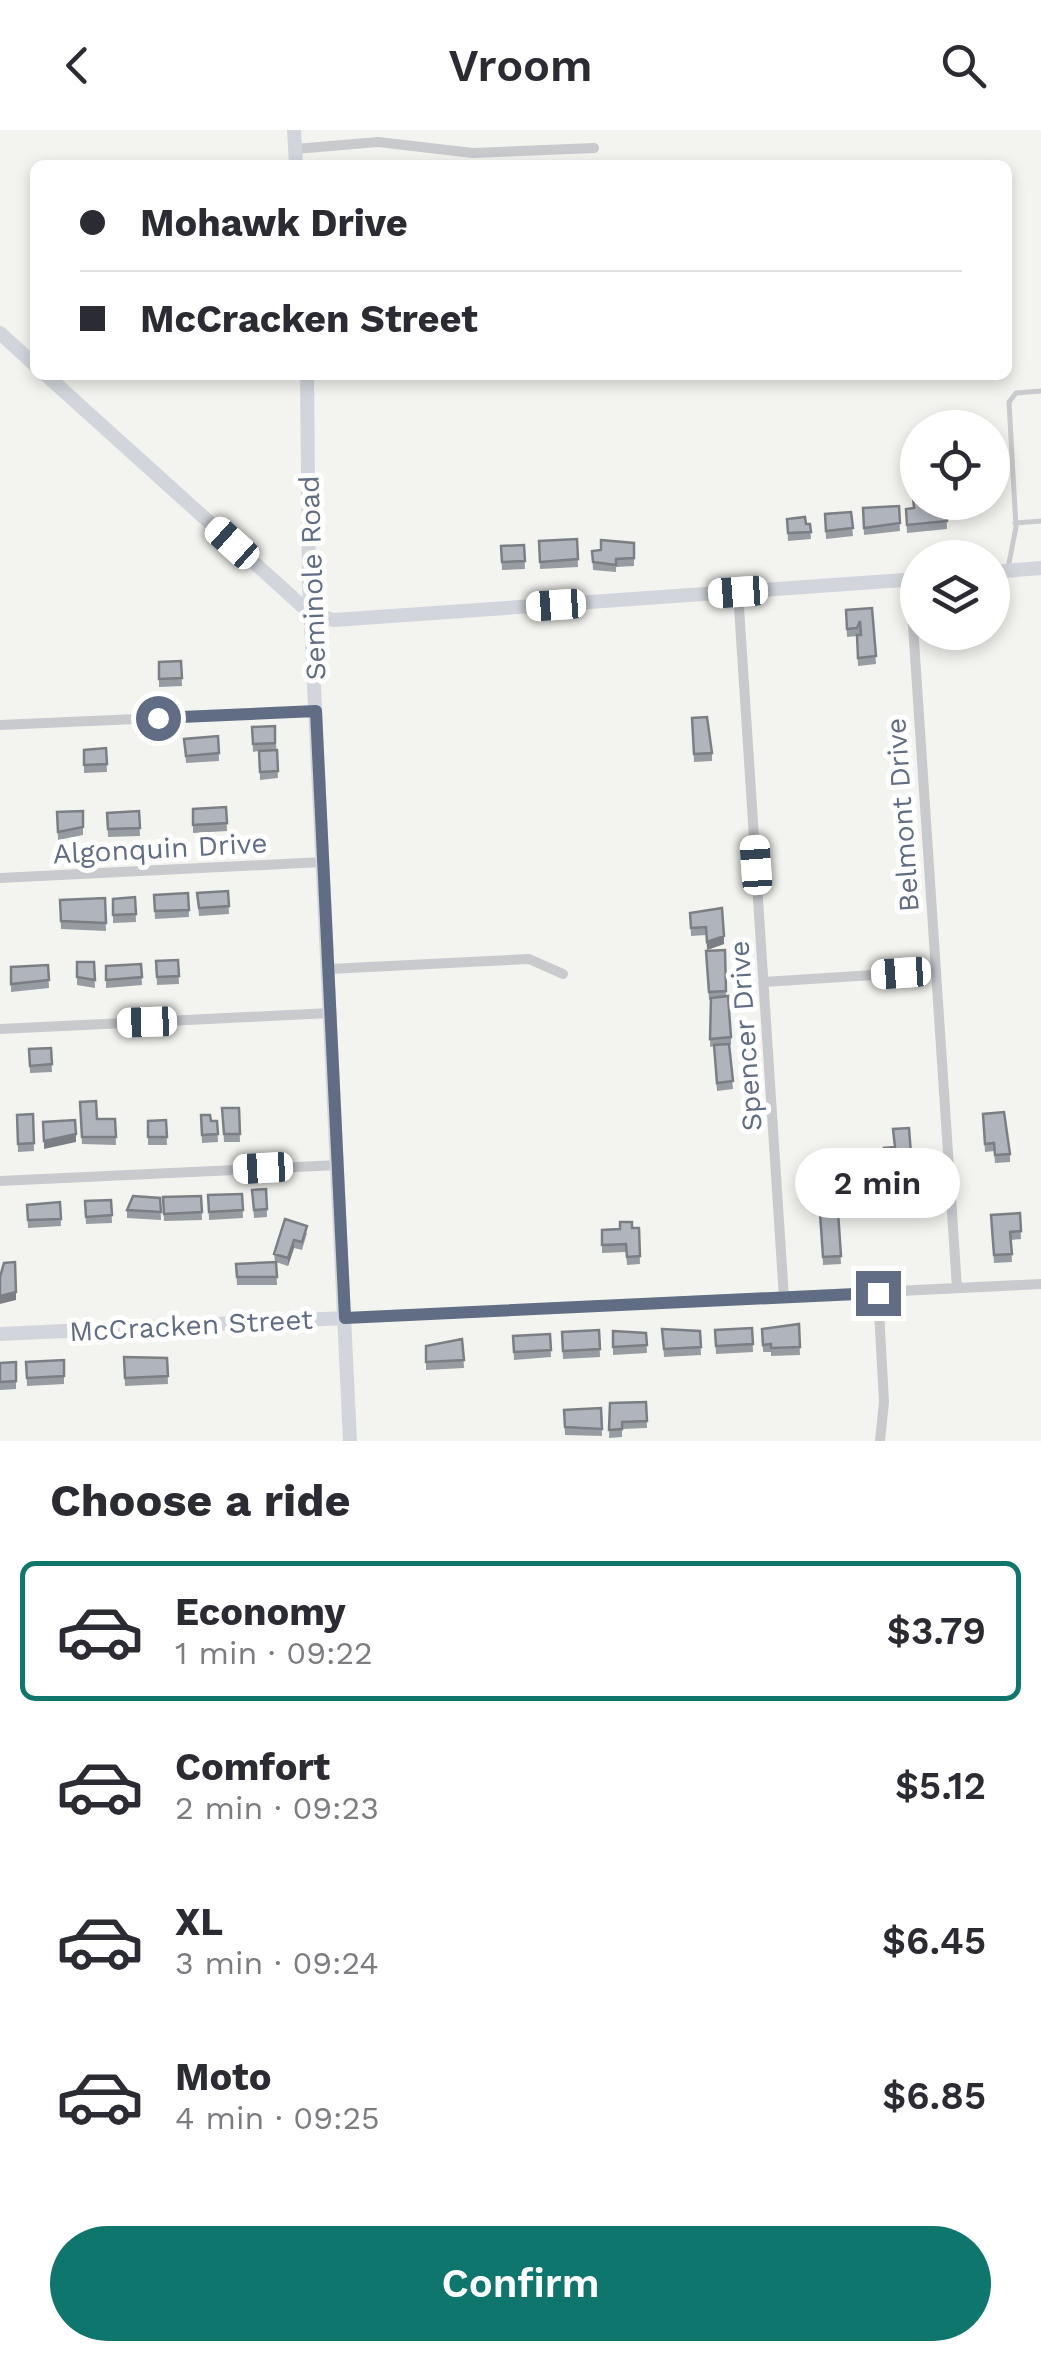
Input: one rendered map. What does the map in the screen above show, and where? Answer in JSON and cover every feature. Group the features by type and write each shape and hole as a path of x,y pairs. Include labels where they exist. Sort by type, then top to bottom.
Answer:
{"street":[{"path":"294,130 296,157 378,142 473,153 594,148"},
{"path":"0,332 30,360"},
{"path":"52,380 310,614 334,620 900,580"},
{"name":"Seminole Road","path":"307,380 310,614 350,1441"},
{"path":"1010,570 1041,568"},
{"name":"Spencer Drive","path":"738,592 784,1298"},
{"name":"Belmont Drive","path":"918,650 957,1288"},
{"path":"0,725 316,711"},
{"name":"Algonquin Drive","path":"0,878 323,862"},
{"path":"329,969 529,959 563,974"},
{"path":"764,982 935,970"},
{"path":"0,1029 330,1013"},
{"path":"0,1181 338,1164"},
{"name":"McCracken Street","path":"0,1334 1041,1284"},
{"path":"878,1293 884,1402 880,1441"}],"lane":[{"path":"1010,540 1016,522 1010,402 1016,393 1041,391"},
{"path":"1016,522 1041,520"}],"building":[{"path":"899,506 900,523 864,528 863,508"},
{"path":"851,512 853,528 826,531 825,514"},
{"path":"805,517 811,532 788,533 787,519"},
{"path":"907,520 947,520 947,521 907,525"},
{"path":"577,539 578,559 540,562 539,541"},
{"path":"601,540 634,543 634,558 616,559 616,565 593,562 592,551 601,550"},
{"path":"524,545 525,561 502,562 501,546"},
{"path":"872,608 876,656 858,658 860,621 857,628 847,629 846,610"},
{"path":"181,661 182,678 159,679 159,662"},
{"path":"707,717 712,753 694,754 692,718"},
{"path":"275,726 275,743 253,744 252,727"},
{"path":"218,736 219,753 186,756 184,739"},
{"path":"106,748 107,764 84,765 84,750"},
{"path":"277,750 278,771 260,772 259,751"},
{"path":"226,807 227,823 193,825 193,809"},
{"path":"83,811 83,827 58,832 57,812"},
{"path":"139,811 140,828 108,829 107,813"},
{"path":"228,891 229,906 199,908 197,893"},
{"path":"188,893 189,910 155,911 154,895"},
{"path":"135,897 136,914 113,915 113,899"},
{"path":"105,898 106,923 61,921 60,900"},
{"path":"722,908 724,936 707,942 706,927 691,928 690,913"},
{"path":"725,950 726,991 709,992 706,951"},
{"path":"178,960 179,976 157,977 156,961"},
{"path":"77,962 94,962 95,980 77,977"},
{"path":"141,964 142,977 106,980 106,966"},
{"path":"48,965 49,980 11,984 11,967"},
{"path":"728,996 731,1037 710,1039 711,998"},
{"path":"729,1044 733,1081 717,1083 714,1045"},
{"path":"51,1048 52,1064 30,1066 29,1049"},
{"path":"96,1101 97,1119 115,1119 116,1137 82,1137 80,1102"},
{"path":"222,1108 239,1108 240,1134 224,1134"},
{"path":"1004,1112 1010,1154 995,1155 994,1143 985,1144 983,1114"},
{"path":"33,1114 34,1143 18,1144 17,1115"},
{"path":"201,1115 210,1115 211,1121 217,1121 218,1134 202,1135"},
{"path":"75,1120 76,1134 44,1141 43,1122"},
{"path":"166,1120 167,1137 148,1137 148,1121"},
{"path":"909,1128 912,1167 896,1168 895,1162 886,1163 884,1148 895,1147 893,1129"},
{"path":"266,1189 267,1209 254,1210 252,1190"},
{"path":"242,1194 243,1210 209,1212 208,1195"},
{"path":"133,1196 160,1198 161,1212 127,1210"},
{"path":"201,1196 202,1212 164,1214 163,1197"},
{"path":"111,1200 112,1215 86,1217 85,1201"},
{"path":"60,1202 61,1219 28,1220 27,1205"},
{"path":"838,1212 841,1256 823,1257 820,1213"},
{"path":"1020,1213 1021,1231 1010,1232 1012,1254 994,1255 991,1215"},
{"path":"285,1219 307,1226 302,1242 294,1240 288,1258 274,1254"},
{"path":"620,1222 632,1222 632,1228 639,1228 640,1256 627,1257 626,1244 602,1245 602,1230 620,1229"},
{"path":"15,1262 16,1292 0,1296 4,1263"},
{"path":"276,1262 277,1277 237,1277 236,1264"},
{"path":"799,1324 800,1347 763,1345 762,1329"},
{"path":"752,1328 753,1344 716,1346 715,1330"},
{"path":"662,1329 700,1331 701,1347 664,1349"},
{"path":"599,1330 600,1349 563,1351 562,1332"},
{"path":"613,1331 646,1333 647,1345 613,1347"},
{"path":"550,1334 551,1350 514,1352 513,1336"},
{"path":"462,1339 464,1360 426,1362 426,1346"},
{"path":"124,1357 167,1358 168,1376 125,1378"},
{"path":"64,1360 64,1376 27,1378 26,1362"},
{"path":"16,1362 16,1381 0,1382 0,1363"},
{"path":"646,1402 647,1421 622,1422 622,1429 609,1430 610,1403"},
{"path":"601,1408 602,1429 565,1427 564,1410"}],"route":[{"path":"158,718 316,711 345,1318 878,1293"}]}
